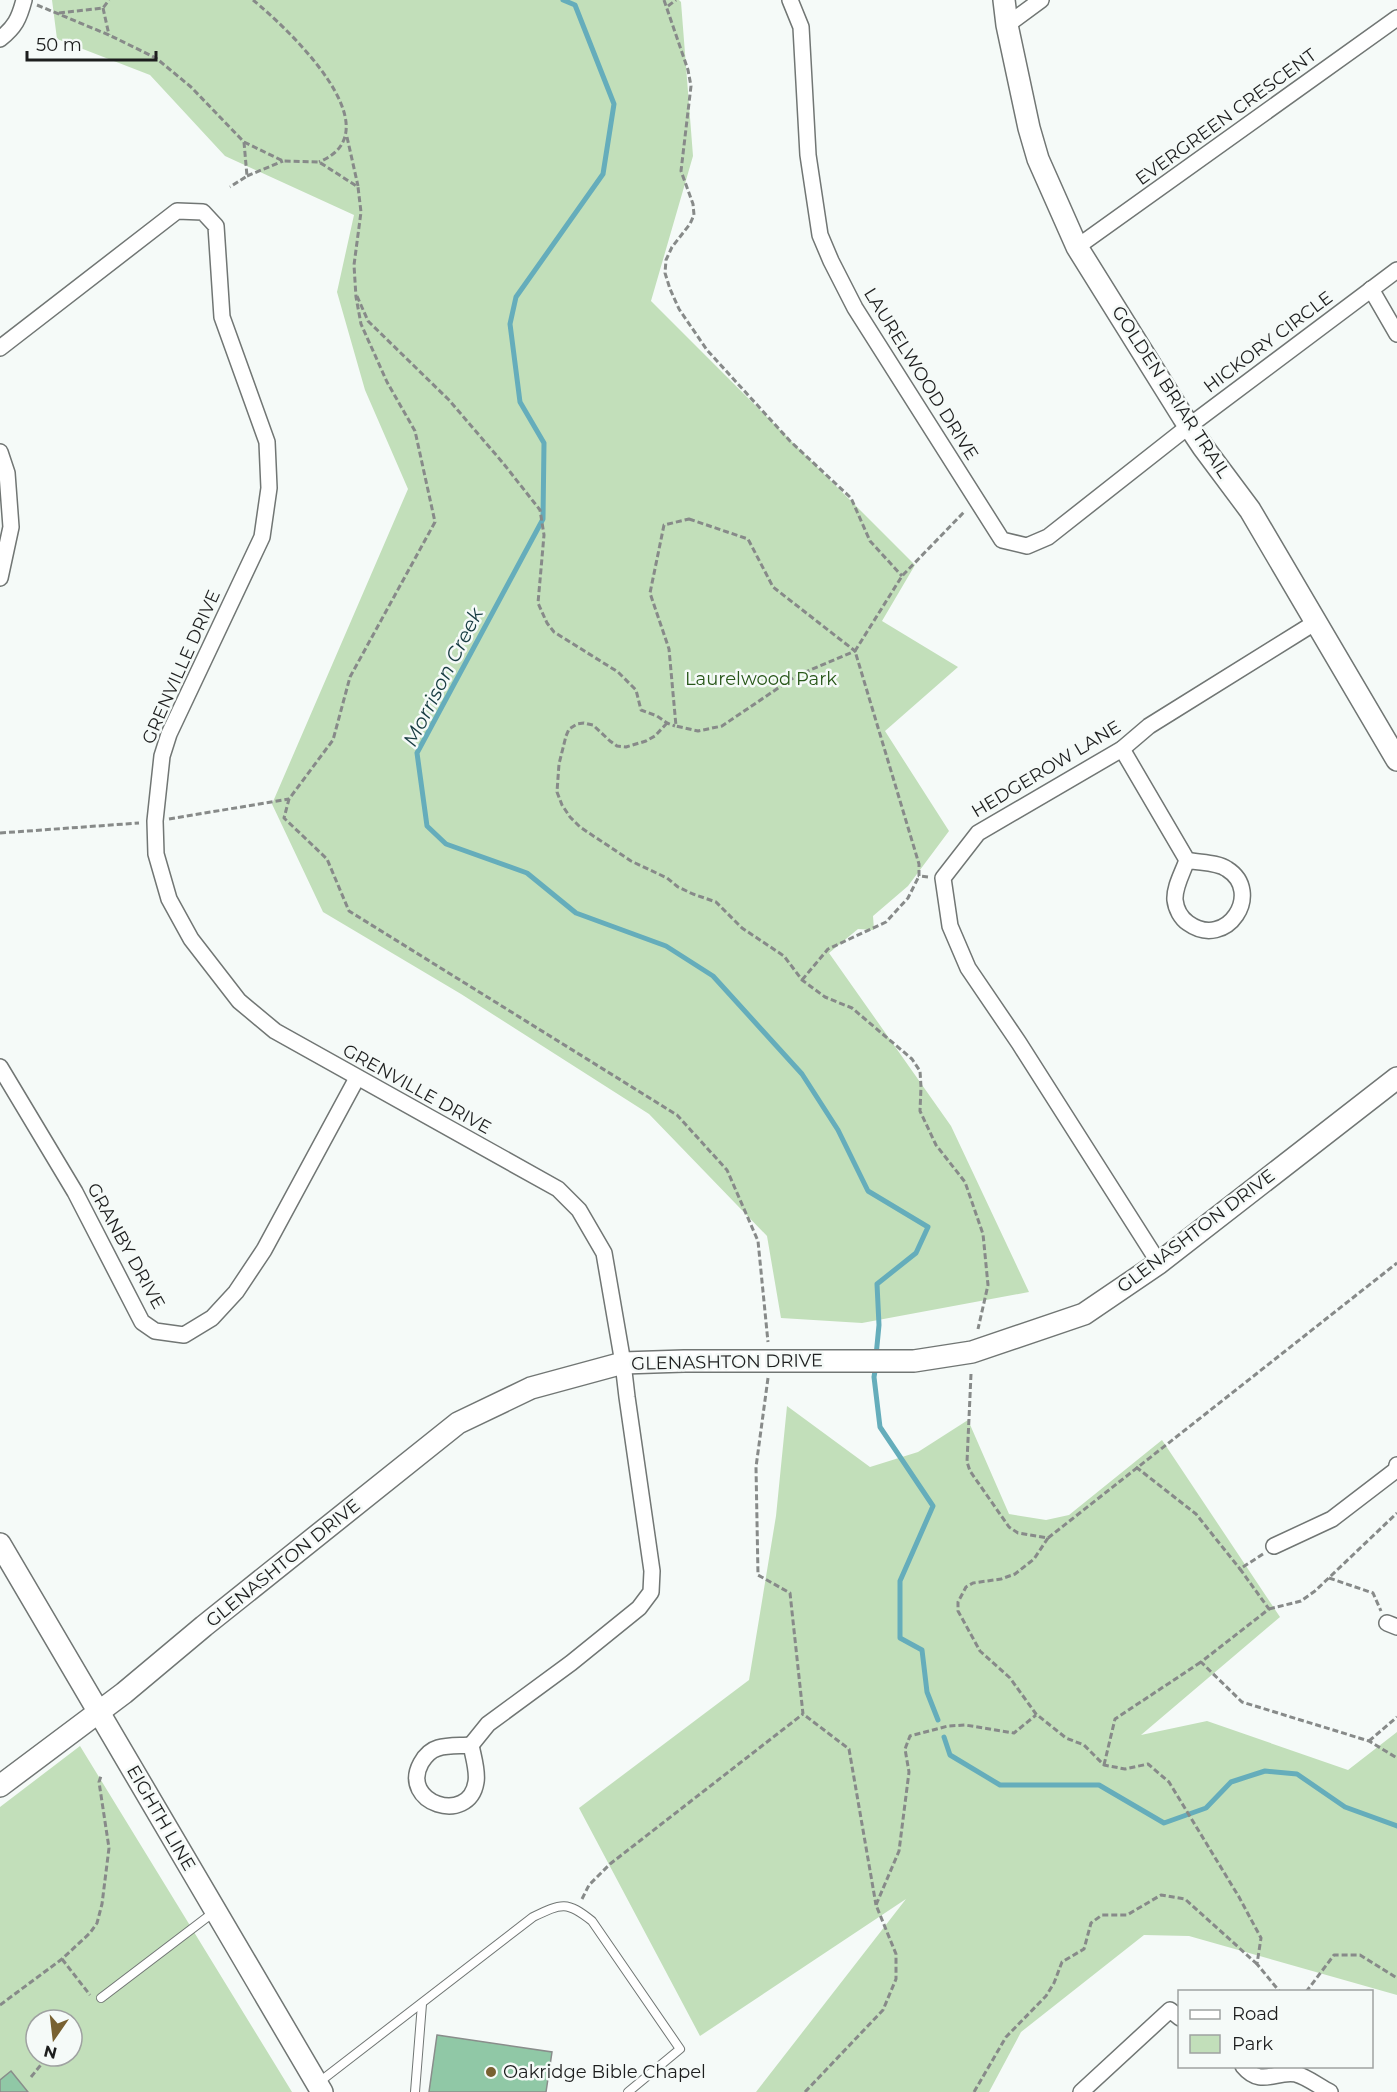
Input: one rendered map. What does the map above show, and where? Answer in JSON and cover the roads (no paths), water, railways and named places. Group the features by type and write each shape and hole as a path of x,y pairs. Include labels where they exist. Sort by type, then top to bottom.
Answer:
{"street":[{"name":"LAURELWOOD DRIVE","path":"789,0 801,27 808,156 820,235 855,308 1002,540 1026,546 1048,537 1189,426"},
{"name":"GOLDEN BRIAR TRAIL","path":"1004,0 1007,25 1029,128 1038,159 1077,246 1189,426 1250,510 1397,760"},
{"path":"1007,25 1041,0"},
{"path":"0,39 12,29 30,2"},
{"name":"EVERGREEN CRESCENT","path":"1077,246 1397,18"},
{"name":"GRENVILLE DRIVE","path":"0,348 177,211 203,212 216,226 222,317 267,442 269,488 262,537 165,745 162,756 154,821 156,854 169,898 191,939 239,1001 275,1031 558,1189 579,1210 604,1253 623,1363 652,1571 651,1593 639,1608 571,1663 488,1724 471,1745"},
{"name":"HICKORY CIRCLE","path":"1189,426 1397,270"},
{"path":"1371,289 1397,334"},
{"path":"0,452 7,473 11,527 0,578"},
{"name":"HEDGEROW LANE","path":"1159,1263 1019,1043 968,968 950,926 943,878 978,833 1122,749 1149,726 1316,622"},
{"path":"1122,749 1187,860 1175,899 1178,911 1185,921 1195,928 1213,930 1230,923 1238,913 1242,902 1241,889 1236,878 1227,869 1187,860"},
{"name":"GRANBY DRIVE","path":"0,1067 75,1192 142,1322 155,1331 184,1335 212,1318 236,1292 264,1250 357,1078"},
{"name":"GLENASHTON DRIVE","path":"0,1786 99,1713 458,1423 531,1389 623,1363 914,1361 972,1353 1084,1314 1159,1263 1397,1077"},
{"path":"1274,1546 1332,1519 1396,1470 1397,1465"},
{"name":"EIGHTH LINE","path":"0,1544 319,2088"},
{"path":"471,1745 477,1779 474,1789 460,1804 440,1806 431,1802 419,1786 418,1768 423,1760 438,1748 471,1745"},
{"path":"1081,2092 1170,2010 1178,2017"},
{"path":"1244,2068 1249,2074 1263,2078 1294,2070 1329,2092"}],"lane":[{"path":"319,2088 534,1917 555,1906 574,1907 592,1921 680,2049 628,2092"},
{"path":"97,1998 216,1911"},
{"path":"415,2092 423,2004"}],"waterway":[{"name":"Morrison Creek","path":"563,0 575,5 614,104 603,174 516,297 510,324 520,402 544,443 543,519 417,753 427,826 446,844 527,873 576,913 666,946 713,976 802,1074 838,1130 868,1191 928,1227 916,1253 877,1284 879,1325 876,1356"},
{"name":"Morrison Creek","path":"876,1365 874,1377 880,1427 933,1506 900,1581 900,1638 922,1650 927,1692 938,1720"},
{"name":"Morrison Creek","path":"944,1737 950,1755 1000,1785 1099,1785 1164,1823 1206,1808 1231,1782 1265,1771 1297,1774 1345,1807 1397,1826"}],"place":[{"name":"Oakridge Bible Chapel","path":"491,2072"}],"park label":[{"name":"Laurelwood Park","path":"761,679"}]}
